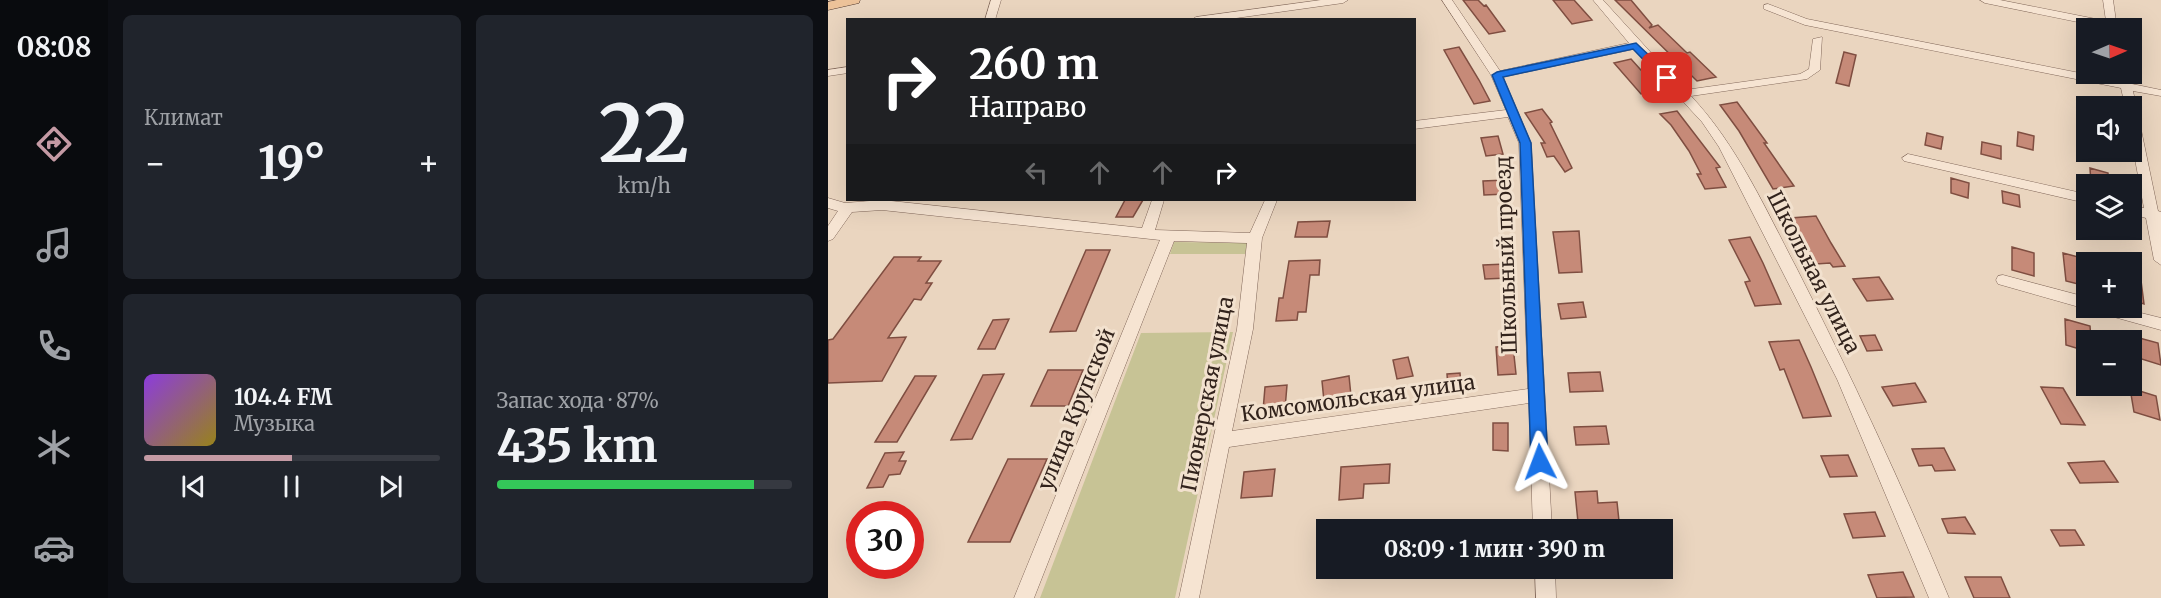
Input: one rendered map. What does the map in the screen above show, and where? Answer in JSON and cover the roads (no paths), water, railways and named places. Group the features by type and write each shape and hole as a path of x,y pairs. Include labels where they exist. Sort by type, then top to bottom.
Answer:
{"main road":[{"path":"828,6 854,0"}],"street":[{"path":"991,18 996,0"},
{"path":"1213,18 1343,0"},
{"name":"Школьный проезд","path":"1447,0 1497,75 1526,143 1542,519"},
{"name":"Школьная улица","path":"1598,0 1636,45 1706,119 1725,146 1778,244 1845,379 1940,598"},
{"path":"1985,0 2076,20"},
{"path":"2108,0 2110,18"},
{"path":"1768,7 1780,14 1805,22 2161,93"},
{"path":"1282,10 1287,18"},
{"path":"1683,94 1803,77 1814,70 1818,39"},
{"path":"1497,75 1636,45"},
{"path":"828,73 846,70"},
{"path":"2127,84 2156,215 2161,260"},
{"path":"1416,125 1513,113"},
{"path":"1908,158 2076,197"},
{"path":"1147,234 1158,201"},
{"name":"Пионерская улица","path":"1189,598 1245,329 1255,238 1271,201"},
{"path":"828,203 845,210 882,205 1168,236 1255,238"},
{"path":"828,236 845,210"},
{"name":"улица Крупской","path":"1024,598 1168,236"},
{"path":"2003,280 2076,300"},
{"path":"2138,318 2161,324"},
{"name":"Комсомольская улица","path":"1222,440 1536,395"},
{"path":"1545,579 1546,598"}]}
